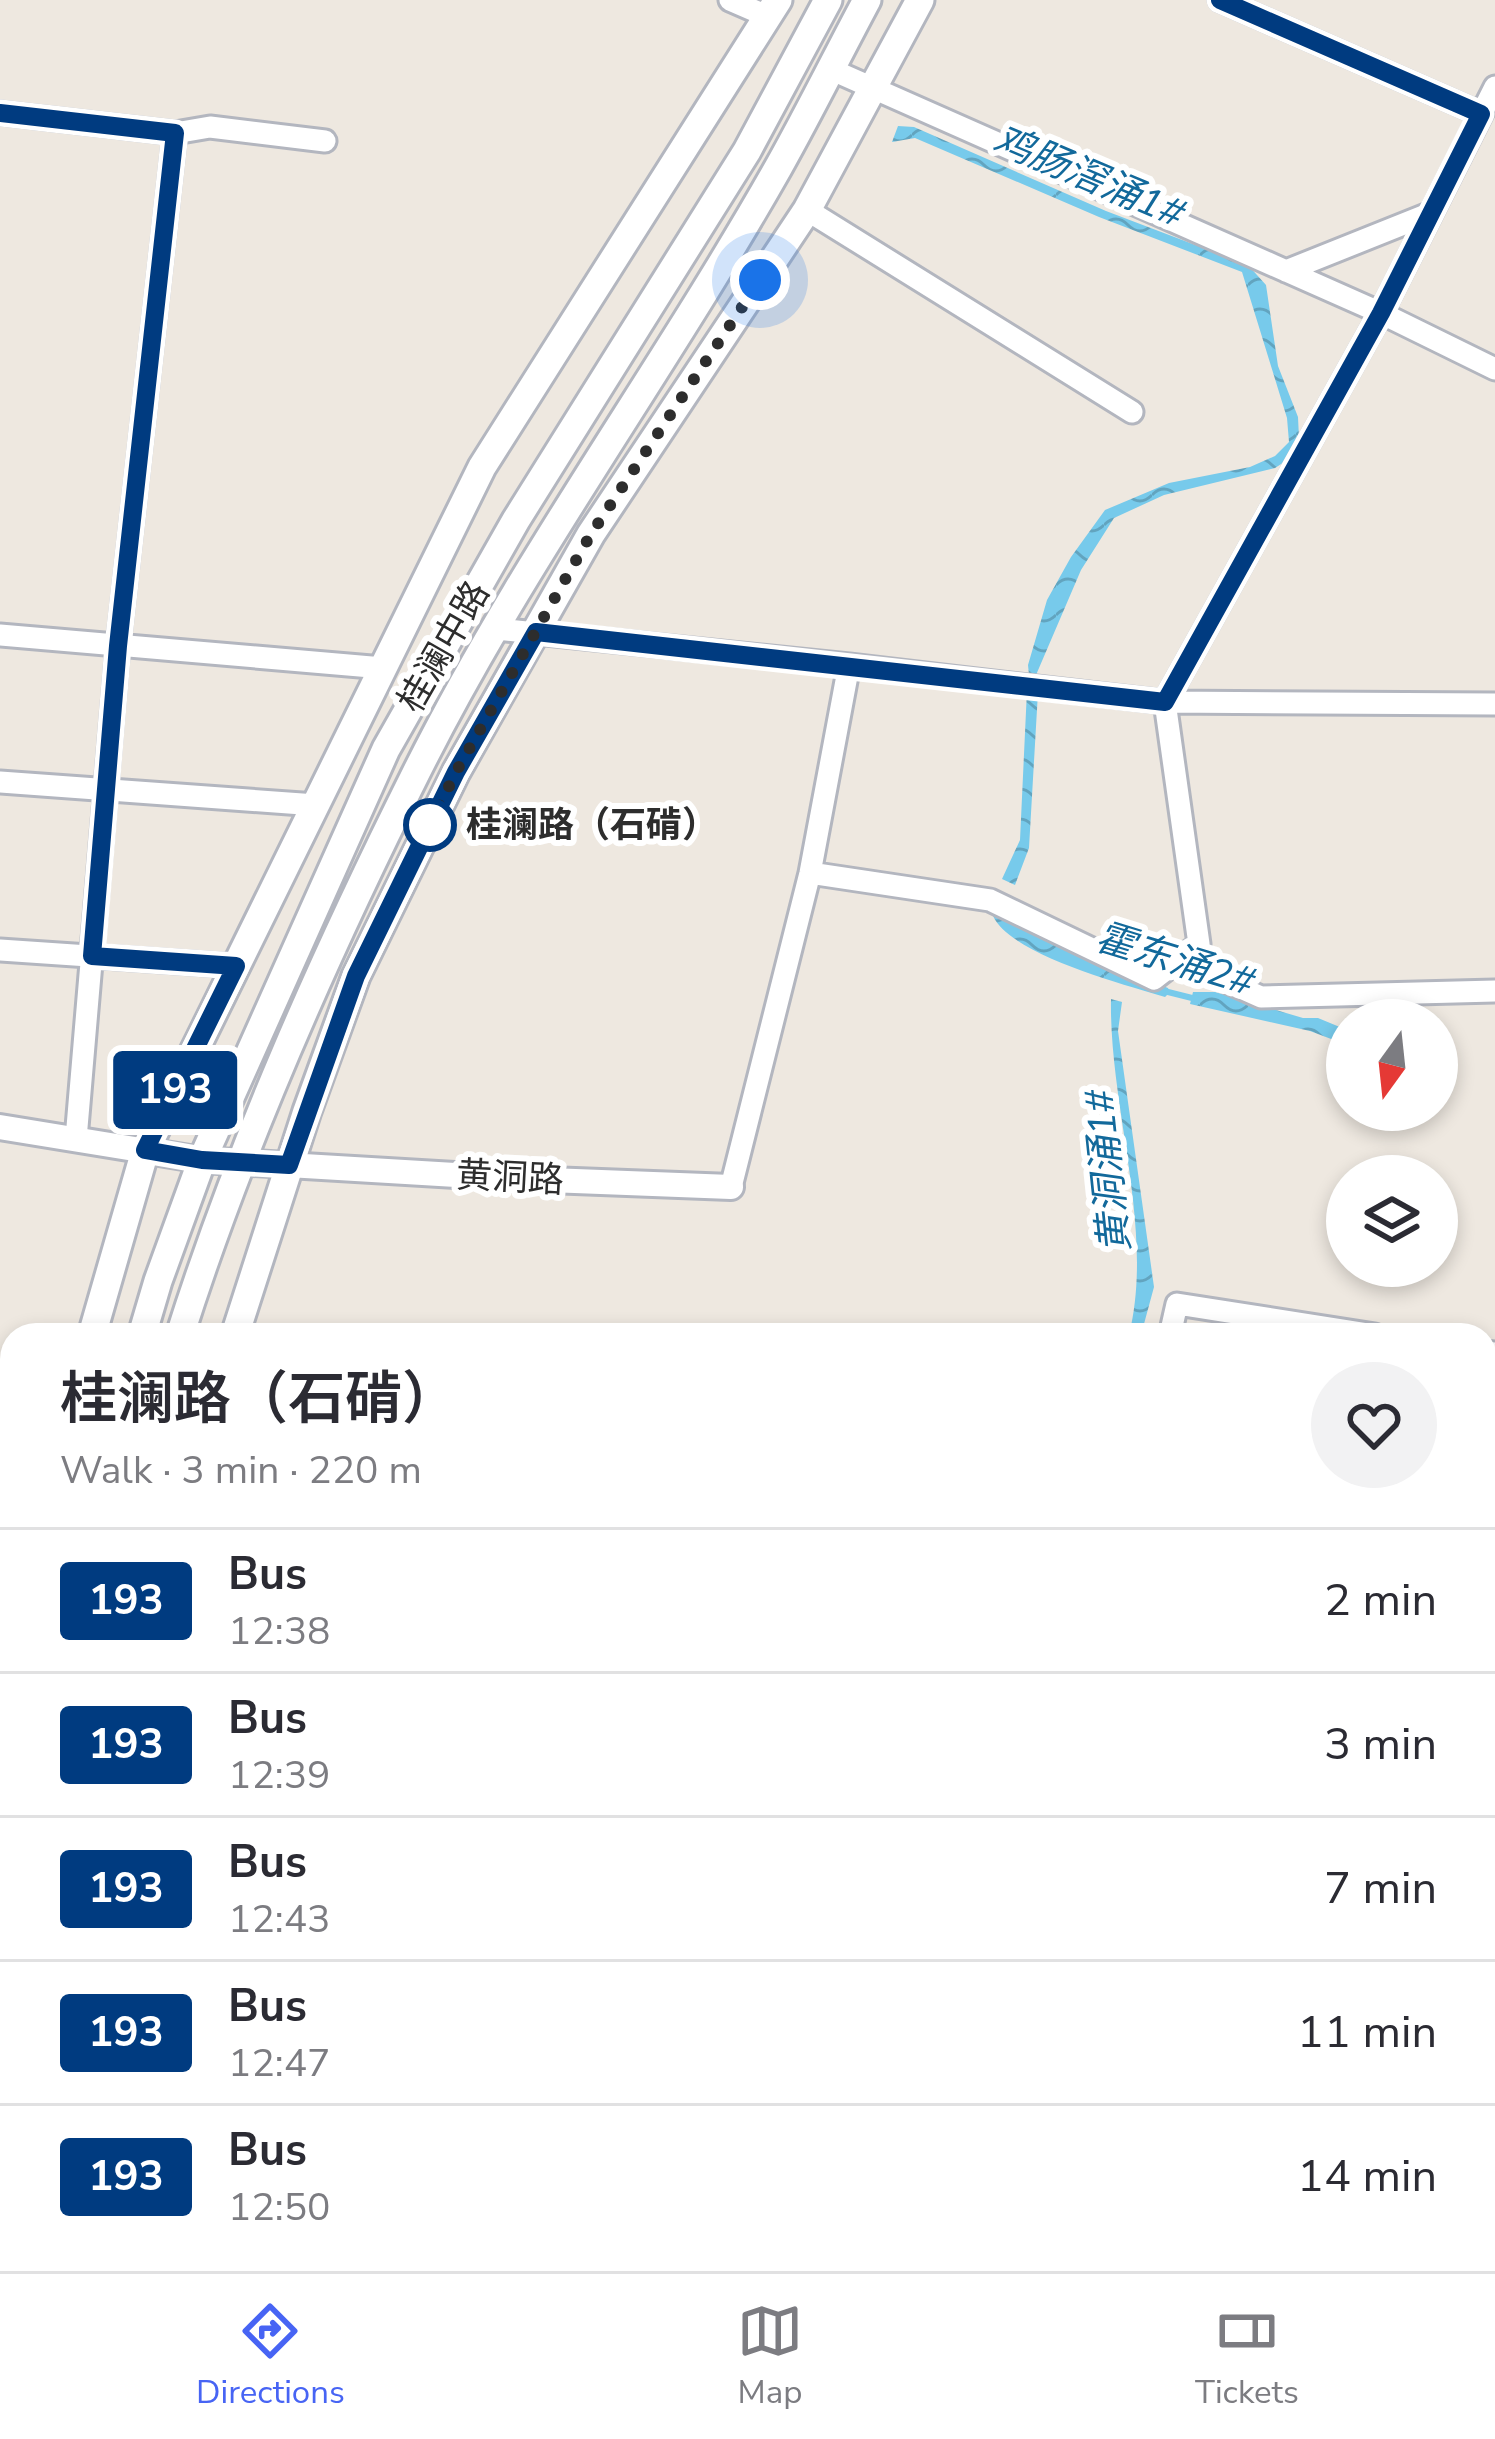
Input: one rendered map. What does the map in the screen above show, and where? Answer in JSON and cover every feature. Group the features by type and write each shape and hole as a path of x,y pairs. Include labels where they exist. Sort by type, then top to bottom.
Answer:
{"main road":[{"path":"95,1323 145,1150 482,466 773,9 802,0"},
{"name":"桂澜中路","path":"146,1323 202,1160 377,769 516,520 747,151 828,0"},
{"name":"桂澜中路","path":"184,1323 242,1162 416,773 557,523 778,169 867,0"},
{"path":"239,1323 356,976 456,772 591,534 807,210 920,0"},
{"path":"377,769 383,668"}],"street":[{"path":"730,0 773,9"},
{"path":"1220,0 1481,114"},
{"path":"830,69 1381,313 1495,369"},
{"path":"810,873 990,900 1154,979 1199,944 1165,702 1381,313 1495,87"},
{"path":"0,113 175,133 210,127 325,141"},
{"path":"76,1139 118,646 175,133"},
{"path":"807,210 1132,412"},
{"path":"1286,271 1432,212"},
{"path":"497,628 1165,702 1495,704"},
{"path":"0,635 383,668"},
{"path":"731,1187 810,873 849,665"},
{"path":"0,782 316,805"},
{"path":"0,950 236,966"},
{"path":"1178,960 1261,997 1495,991"},
{"name":"黄洞路","path":"0,1127 202,1160 731,1187"},
{"path":"1173,1323 1177,1304 1299,1323"}],"water":[{"path":"898,126 914,127 1106,211 1248,265 1266,285 1278,366 1298,417 1295,455 1275,468 1164,495 1114,518 1081,570 1036,675 1029,675 1028,665 1047,600 1105,510 1169,483 1250,467 1275,456 1289,442 1287,418 1242,272 915,138 892,142"},
{"path":"1027,690 1038,692 1029,848 1015,885 1002,879 1020,840"},
{"path":"1006,913 1020,928 1170,992 1165,997 1044,955 1004,930 993,916"},
{"path":"1193,992 1215,992 1303,1018 1318,1018 1326,1021 1326,1037 1310,1031 1190,1004"},
{"path":"1111,999 1122,1002 1118,1031 1154,1287 1144,1323 1131,1323 1137,1253"}],"waterway":[{"name":"霍东涌2#","path":"1168,992 1196,999"}],"bus line":[{"name":"193","path":"0,113 175,133 118,646 92,956 236,966 145,1150 202,1160 289,1165 356,976 456,772 536,632 1165,702 1381,313 1481,114 1220,0"}],"place":[{"name":"桂澜路（石𬒔）","path":"430,825"}],"route":[{"path":"430,825 591,534 760,280"}],"water label":[{"name":"鸡肠滘涌1#","path":"1089,177"},
{"name":"黄洞涌1#","path":"1108,1171"}]}
